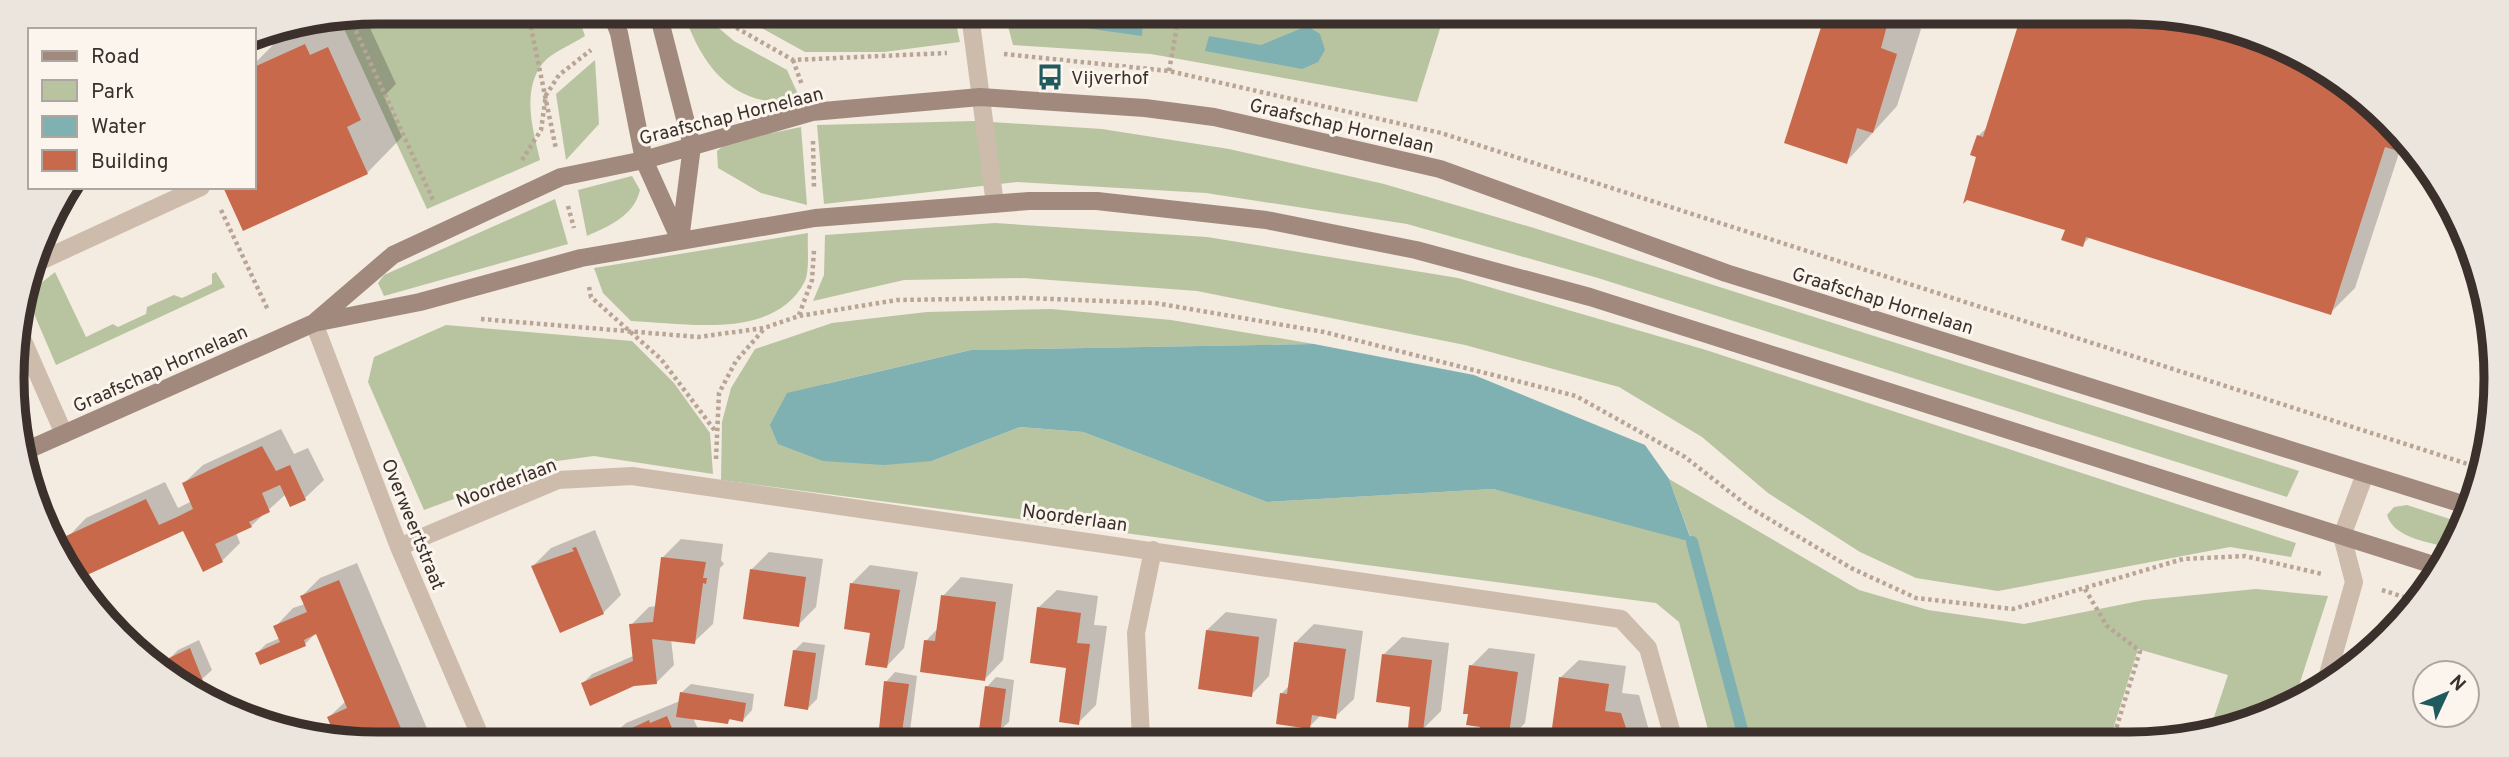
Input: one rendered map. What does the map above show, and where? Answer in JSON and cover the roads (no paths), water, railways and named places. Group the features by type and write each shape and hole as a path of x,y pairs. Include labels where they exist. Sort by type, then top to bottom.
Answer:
{"street":[{"path":"615,24 644,160 680,240"},
{"path":"662,24 692,146 680,240"},
{"path":"971,24 995,204"},
{"name":"Graafschap Hornelaan","path":"314,323 393,255 446,228 561,177 644,160 812,112 980,97 1145,108 1214,117 1440,169 1726,272 2462,504"},
{"path":"45,259 197,189"},
{"name":"Graafschap Hornelaan","path":"31,448 314,323 420,302 581,258 815,218 1029,201 1123,204 1266,220 1416,250 1590,297 2432,564"},
{"name":"Overweertstraat","path":"314,323 399,547 478,732"},
{"path":"26,347 64,434"},
{"path":"2329,672 2354,582 2342,536 2365,474"},
{"name":"Noorderlaan","path":"399,547 558,480 632,476 1153,550 1621,619 1648,648 1671,732"},
{"path":"1141,732 1136,634 1153,550"}],"water":[{"path":"1055,24 1143,24 1142,36"},
{"path":"1307,26 1320,34 1325,50 1318,62 1302,69 1205,51 1209,36 1261,45"},
{"path":"1314,344 1474,375 1645,445 1669,479 1692,542 1493,489 1267,502 1083,432 1020,427 932,461 884,465 823,461 778,444 770,425 787,393 971,350"}],"waterway":[{"path":"1692,542 1743,732"}],"place":[{"name":"Vijverhof","path":"1050,77"}]}
